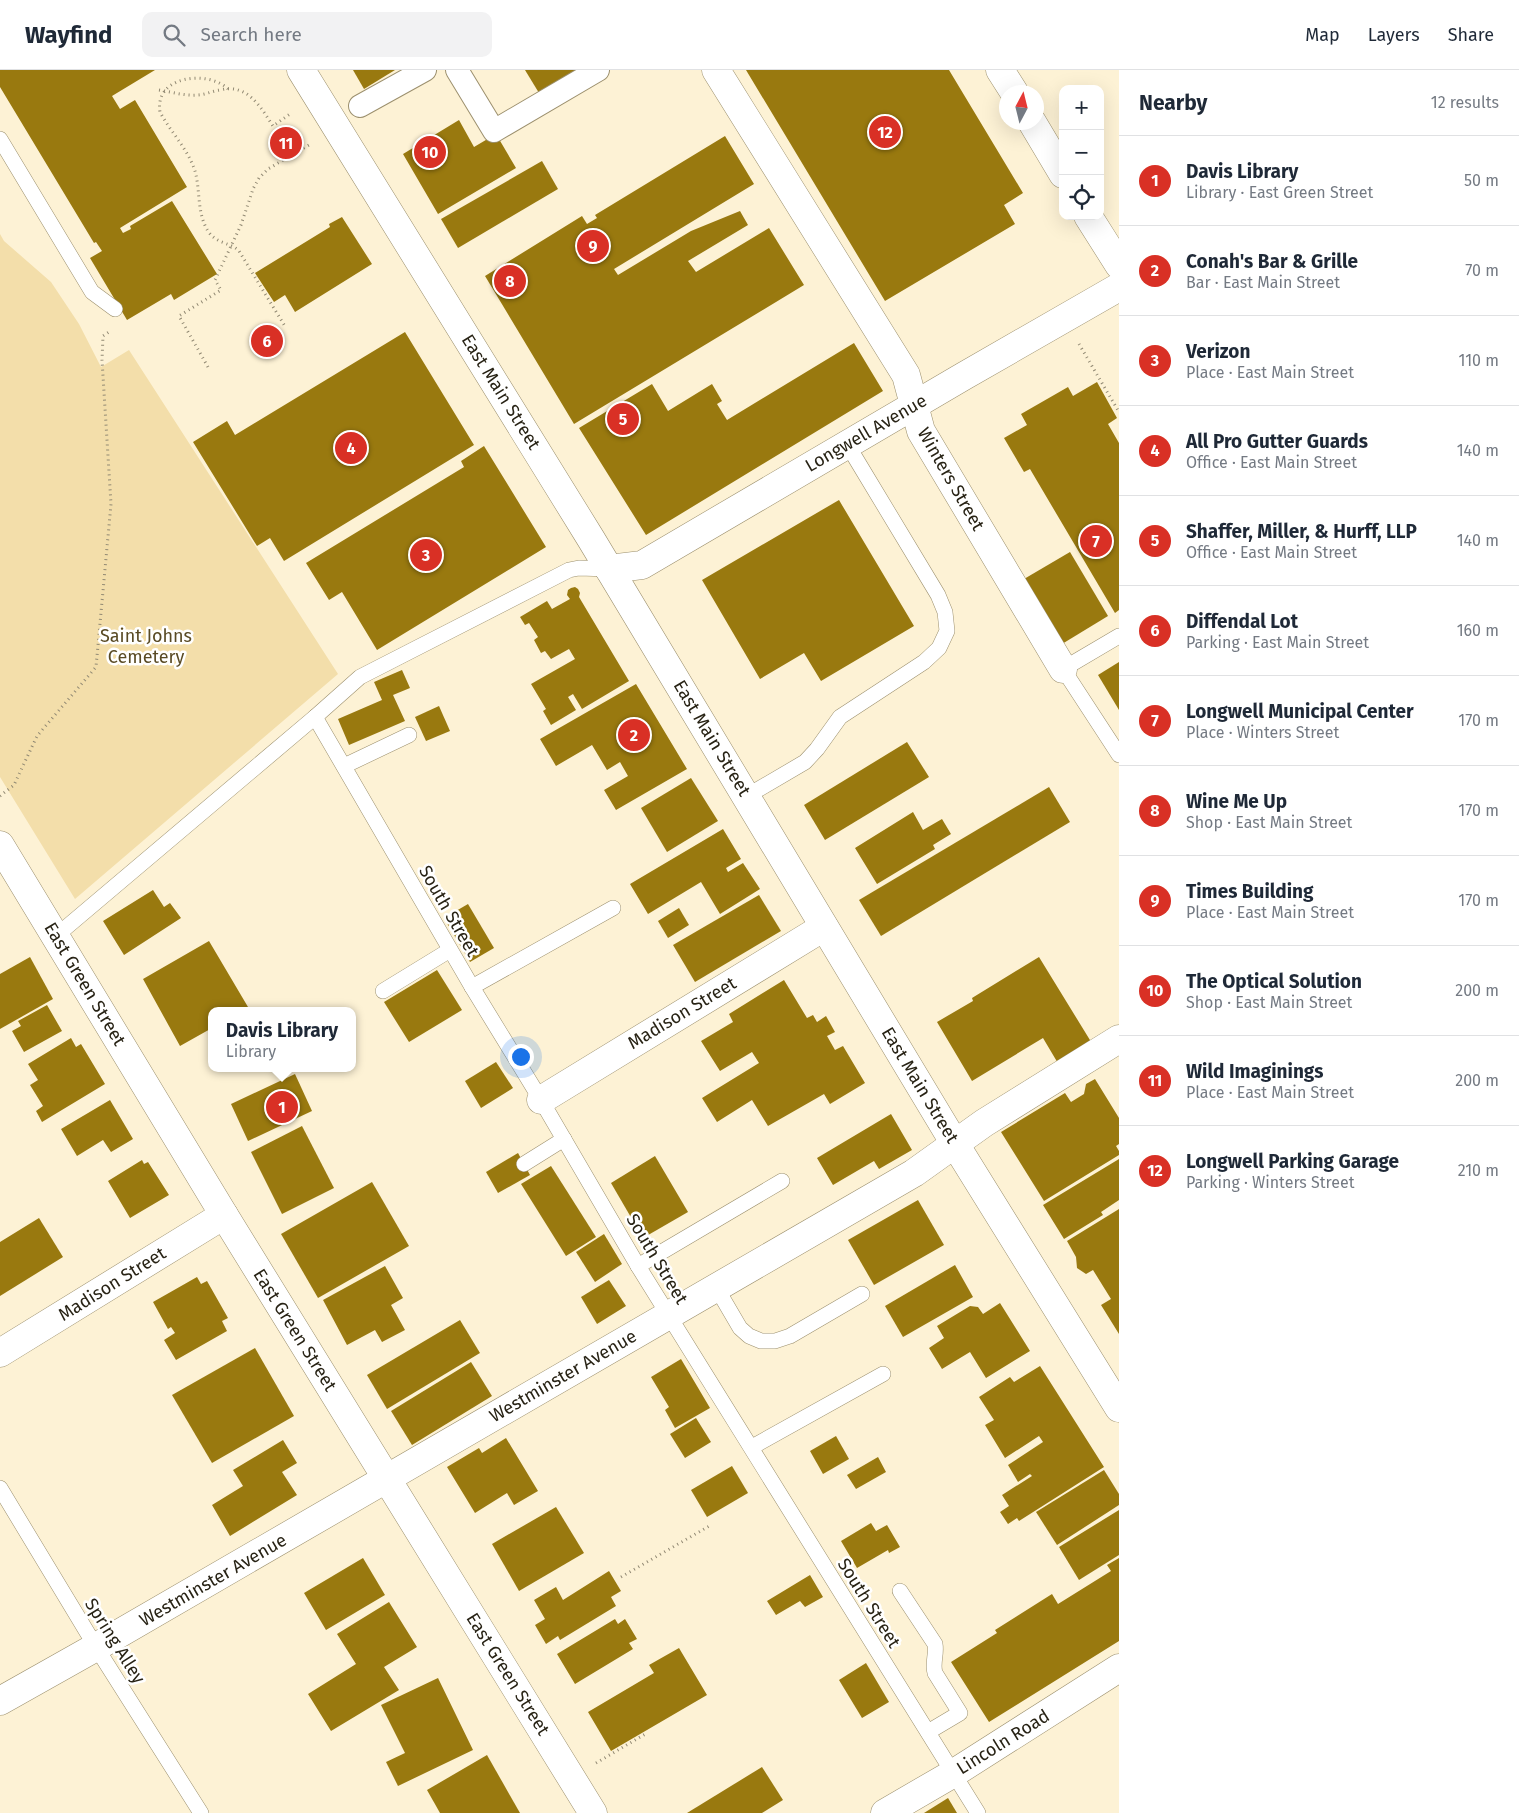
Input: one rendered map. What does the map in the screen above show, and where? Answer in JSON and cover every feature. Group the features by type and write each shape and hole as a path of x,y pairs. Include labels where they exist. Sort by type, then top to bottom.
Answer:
{"street":[{"name":"East Main Street","path":"301,70 609,568 955,1144 1119,1408"},
{"path":"360,106 425,70"},
{"path":"457,70 494,130 598,70"},
{"name":"Winters Street","path":"716,70 906,375 921,431 1063,670"},
{"path":"1000,70 1010,85"},
{"path":"1037,130 1059,167"},
{"path":"1091,220 1119,265"},
{"name":"Longwell Avenue","path":"609,568 642,565 914,405 1119,288"},
{"name":"East Green Street","path":"0,845 224,1215 593,1813"},
{"name":"Madison Street","path":"541,1100 824,926"},
{"name":"Westminster Avenue","path":"0,1701 914,1173 984,1123 1119,1039"},
{"name":"Madison Street","path":"0,1353 224,1215"},
{"name":"Lincoln Road","path":"885,1813 954,1773 1119,1668"}],"lane":[{"path":"0,139 92,292 115,309"},
{"path":"747,796 805,762 818,749 840,717 924,662 940,648 947,631 945,612 938,595 847,444"},
{"path":"56,936 360,677 570,570 579,568 609,568"},
{"path":"1063,670 1119,636"},
{"name":"Winters Street","path":"1063,670 1119,755"},
{"name":"South Street","path":"315,717 450,950 541,1100 638,1266 978,1813"},
{"path":"344,766 410,734"},
{"path":"472,987 613,908"},
{"path":"383,991 450,950"},
{"path":"524,1164 564,1139"},
{"path":"638,1266 782,1181"},
{"path":"716,1287 740,1328 750,1336 761,1341 776,1341 790,1336 862,1294"},
{"path":"752,1447 883,1374"},
{"name":"Spring Alley","path":"0,1488 96,1647 201,1813"},
{"path":"900,1591 935,1644 936,1650 933,1666 935,1673 960,1713 928,1732"}],"path":[{"path":"202,73 220,79 228,88"},
{"path":"185,74 160,91 160,112 194,168 204,223 213,237 239,251 286,328"},
{"path":"160,91 182,95 198,95 228,88 249,94 257,101 273,126 290,114"},
{"path":"208,367 179,316 221,290 215,280 259,178 268,169 309,145"},
{"path":"0,796 14,785 37,736 96,667 111,504 102,360 104,336"},
{"path":"1076,340 1119,412"},
{"path":"621,1577 711,1525"},
{"path":"594,1765 648,1733"}],"green space":[{"name":"Saint Johns Cemetery","path":"0,234 4,241 51,282 79,324 101,367 129,350 338,674 75,899 0,777"}],"building":[{"path":"0,70 155,70 112,96 120,109 135,100 187,187 120,228 123,233 131,229 130,226 172,201 217,274 174,300 171,294 127,320 90,258 102,251 96,242 94,243 0,87"},
{"path":"353,70 395,70 364,89"},
{"path":"525,70 576,70 539,93"},
{"path":"746,70 949,70 1023,193 1004,205 1015,224 885,301"},
{"path":"459,120 474,147 496,134 516,168 438,214 403,154"},
{"path":"725,136 754,184 614,269 618,275 691,231 740,211 748,225 688,261 696,272 769,228 804,285 574,424 485,276 582,216 587,224 597,218 595,215"},
{"path":"542,161 558,189 458,248 441,219"},
{"path":"342,217 372,264 295,312 285,295 274,302 255,273 330,227 329,224"},
{"path":"405,332 474,445 284,561 270,538 257,546 193,442 227,421 235,435"},
{"path":"854,343 883,391 646,535 579,428 652,384 668,411 712,384 722,401 717,404 727,420"},
{"path":"1097,382 1117,418 1108,424 1119,443 1119,610 1115,613 1030,469 1024,472 1004,438 1027,425 1021,414 1068,387 1073,396"},
{"path":"484,446 546,547 377,650 342,592 329,600 306,563 464,467 461,461"},
{"path":"839,500 914,626 821,681 804,653 760,679 702,580"},
{"path":"1070,552 1108,616 1062,644 1024,579"},
{"path":"575,587 578,589 579,597 629,681 582,709 573,694 568,697 576,710 551,725 543,711 546,709 531,684 575,659 569,649 551,659 545,651 541,653 534,640 538,637 529,623 525,625 520,617 547,601 552,609 570,599 567,595 568,590"},
{"path":"1119,662 1119,710 1098,675"},
{"path":"402,670 410,688 393,695 405,721 349,745 338,719 382,700 374,682"},
{"path":"636,684 687,769 616,810 604,790 628,776 620,762 607,770 592,745 556,766 540,739"},
{"path":"439,706 450,731 426,741 415,717"},
{"path":"907,742 929,777 825,840 804,805"},
{"path":"691,778 718,821 667,852 641,808"},
{"path":"1049,787 1070,822 881,936 859,900"},
{"path":"913,812 923,830 942,819 951,834 933,845 935,849 877,884 855,848"},
{"path":"723,829 741,859 726,868 728,872 743,863 760,889 720,914 701,882 648,914 630,884"},
{"path":"153,890 164,907 170,903 181,918 124,955 103,921"},
{"path":"759,895 781,931 695,982 673,945"},
{"path":"468,904 494,948 470,962 444,918"},
{"path":"679,908 689,925 668,938 658,921"},
{"path":"209,941 248,1007 208,1007 208,1030 180,1046 143,979"},
{"path":"30,957 53,999 0,1029 0,974"},
{"path":"1039,957 1093,1045 1059,1065 1043,1038 972,1081 937,1022 973,1001 972,998"},
{"path":"437,970 462,1010 409,1042 384,1002"},
{"path":"784,980 807,1018 813,1015 817,1022 826,1016 835,1032 827,1036 835,1050 843,1046 865,1083 830,1104 824,1094 768,1126 752,1100 717,1122 702,1098 759,1063 752,1052 720,1071 701,1041 733,1022 729,1014"},
{"path":"47,1005 62,1031 24,1052 12,1031 21,1026 18,1021"},
{"path":"71,1038 76,1047 81,1044 105,1084 42,1122 36,1111 43,1106 30,1085 38,1080 28,1064"},
{"path":"496,1062 513,1088 481,1108 465,1081"},
{"path":"295,1074 312,1111 248,1141 231,1104"},
{"path":"1095,1079 1119,1118 1119,1144 1116,1146 1119,1155 1044,1201 1001,1132 1065,1093 1071,1102 1084,1094 1086,1084"},
{"path":"110,1100 133,1139 111,1152 103,1140 77,1156 61,1129"},
{"path":"891,1114 912,1150 879,1169 874,1161 833,1185 817,1158"},
{"path":"302,1126 334,1188 282,1214 251,1152"},
{"path":"518,1153 530,1175 498,1193 486,1172"},
{"path":"655,1156 688,1212 643,1238 611,1183"},
{"path":"1119,1159 1119,1200 1101,1212 1103,1215 1064,1239 1043,1205"},
{"path":"142,1160 144,1164 148,1162 169,1195 130,1218 108,1181"},
{"path":"551,1166 596,1237 566,1256 521,1184"},
{"path":"372,1182 409,1246 318,1298 281,1234"},
{"path":"918,1200 944,1245 874,1285 848,1240"},
{"path":"1119,1209 1119,1334 1101,1305 1111,1299 1093,1270 1086,1274 1077,1268 1076,1257 1067,1241"},
{"path":"39,1218 63,1257 0,1296 0,1242"},
{"path":"604,1234 622,1264 595,1282 576,1252"},
{"path":"955,1265 973,1297 903,1337 885,1306"},
{"path":"385,1266 403,1298 391,1305 405,1330 382,1342 375,1330 347,1345 323,1300"},
{"path":"197,1277 201,1284 207,1281 228,1318 222,1321 227,1331 176,1360 164,1340 175,1333 171,1327 168,1329 153,1302"},
{"path":"609,1280 626,1306 597,1324 581,1297"},
{"path":"1000,1303 1030,1351 986,1378 970,1352 942,1369 929,1348 944,1338 937,1326 970,1306 978,1307 983,1314"},
{"path":"460,1320 480,1353 387,1409 367,1375"},
{"path":"255,1348 294,1416 212,1463 172,1395"},
{"path":"681,1359 710,1408 675,1428 665,1410 669,1407 651,1377"},
{"path":"471,1362 492,1396 412,1445 391,1411"},
{"path":"1040,1366 1104,1467 1019,1521 1017,1518 1008,1524 1000,1512 1009,1506 1002,1495 1032,1476 1030,1474 1018,1482 1008,1465 1043,1442 1039,1436 1005,1458 985,1425 994,1420 979,1397 1010,1377 1014,1382"},
{"path":"696,1418 711,1442 685,1458 670,1434"},
{"path":"836,1436 849,1459 823,1474 810,1451"},
{"path":"506,1438 538,1491 514,1505 507,1493 475,1513 447,1467 479,1448 482,1453"},
{"path":"283,1440 297,1463 282,1472 297,1495 230,1536 212,1505 243,1486 233,1470"},
{"path":"878,1457 886,1472 856,1489 847,1475"},
{"path":"732,1466 748,1493 707,1517 691,1490"},
{"path":"1104,1470 1119,1494 1119,1505 1057,1545 1036,1512"},
{"path":"556,1507 584,1553 519,1591 492,1544"},
{"path":"1119,1510 1119,1555 1079,1580 1059,1547"},
{"path":"871,1523 876,1531 887,1525 900,1547 889,1553 888,1550 857,1568 841,1541"},
{"path":"363,1558 385,1595 326,1630 304,1593"},
{"path":"1119,1558 1119,1641 989,1722 951,1662 997,1633 995,1630 1052,1594 1058,1604 1111,1571 1107,1565"},
{"path":"609,1571 621,1591 611,1597 616,1606 560,1640 558,1636 546,1644 535,1625 545,1619 534,1600 556,1587 563,1600"},
{"path":"810,1575 823,1597 805,1607 800,1601 776,1615 767,1601"},
{"path":"389,1602 417,1647 384,1667 399,1690 331,1731 308,1694 356,1664 337,1634"},
{"path":"615,1619 618,1624 625,1619 637,1639 629,1643 633,1649 575,1684 557,1654"},
{"path":"679,1648 707,1695 611,1751 588,1712 654,1673 649,1665"},
{"path":"866,1663 889,1702 862,1718 839,1680"},
{"path":"438,1678 473,1750 398,1786 386,1762 405,1753 381,1705"},
{"path":"487,1755 520,1813 440,1813 427,1790"},
{"path":"762,1767 783,1800 762,1813 687,1813"},
{"path":"948,1798 957,1813 924,1813"}],"place":[{"name":"Longwell Parking Garage","path":"885,132"},
{"name":"Wild Imaginings","path":"286,143"},
{"name":"The Optical Solution","path":"430,152"},
{"name":"Times Building","path":"593,246"},
{"name":"Wine Me Up","path":"510,281"},
{"name":"Diffendal Lot","path":"267,341"},
{"name":"Shaffer, Miller, & Hurff, LLP","path":"623,419"},
{"name":"All Pro Gutter Guards","path":"351,448"},
{"name":"Longwell Municipal Center","path":"1096,541"},
{"name":"Verizon","path":"426,555"},
{"name":"Conah's Bar & Grille","path":"634,735"},
{"name":"Davis Library","path":"282,1107"}]}
